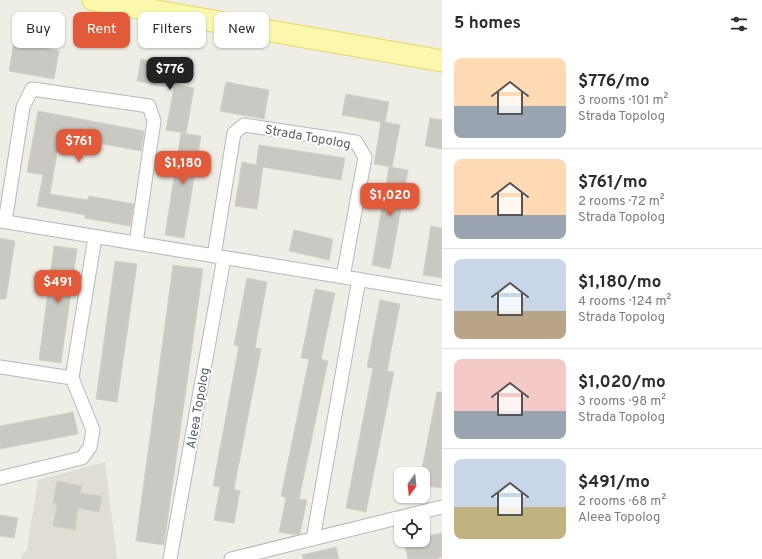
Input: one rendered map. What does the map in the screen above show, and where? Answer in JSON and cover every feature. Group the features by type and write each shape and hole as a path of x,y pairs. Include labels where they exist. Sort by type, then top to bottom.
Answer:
{"main road":[{"path":"93,0 442,61"}],"street":[{"path":"136,243 154,121 149,106 32,89 23,106 2,222 442,292"},
{"name":"Aleea Topolog","path":"170,559 219,257 234,133 244,125"},
{"name":"Strada Topolog","path":"244,125 356,142 365,157 343,277"},
{"path":"0,478 82,458 90,447 93,430 72,378 95,237"},
{"path":"313,539 359,279"},
{"path":"0,366 72,378"},
{"path":"231,559 442,507"}],"shaded area":[{"path":"105,462 117,559 21,559 21,556 27,550 38,480"}],"building":[{"path":"13,48 44,48 59,51 54,79 9,71"},
{"path":"141,59 183,67 179,85 194,88 186,133 166,130 174,88 137,81"},
{"path":"226,82 269,90 264,119 220,111"},
{"path":"346,94 389,102 385,122 400,125 392,167 374,164 381,122 342,115"},
{"path":"38,111 144,131 141,151 60,136 50,194 88,200 89,196 134,204 130,226 85,218 85,215 37,206 43,175 27,172"},
{"path":"430,118 442,120 442,149 425,146"},
{"path":"181,133 201,136 184,238 165,235"},
{"path":"259,145 345,158 341,180 263,167 257,209 235,206 242,162 256,165"},
{"path":"389,167 408,170 390,269 372,265"},
{"path":"431,226 442,228 442,278 423,275"},
{"path":"294,230 333,239 329,260 289,251"},
{"path":"0,238 15,241 6,299 0,299"},
{"path":"54,246 77,249 61,363 39,360"},
{"path":"115,261 137,264 117,402 96,399"},
{"path":"173,265 203,269 164,545 136,541"},
{"path":"247,278 267,282 255,348 261,349 234,489 240,491 234,523 214,520 220,487 213,486 239,346 234,345"},
{"path":"315,289 335,293 321,359 328,361 299,499 307,500 300,534 296,535 279,532 286,498 281,496 309,359 301,358"},
{"path":"380,300 400,304 387,371 394,372 366,512 346,508 373,368 367,367"},
{"path":"437,392 442,392 441,488 430,486 430,467 422,467"},
{"path":"73,412 78,434 0,449 0,426"},
{"path":"57,481 82,486 80,493 102,496 99,512 78,508 75,530 53,526 57,504 53,503"},
{"path":"0,515 18,518 14,538 0,536"},
{"path":"442,533 442,557 436,559 408,559 405,547 430,547 430,536"},
{"path":"336,547 339,559 303,559 302,555"}]}
